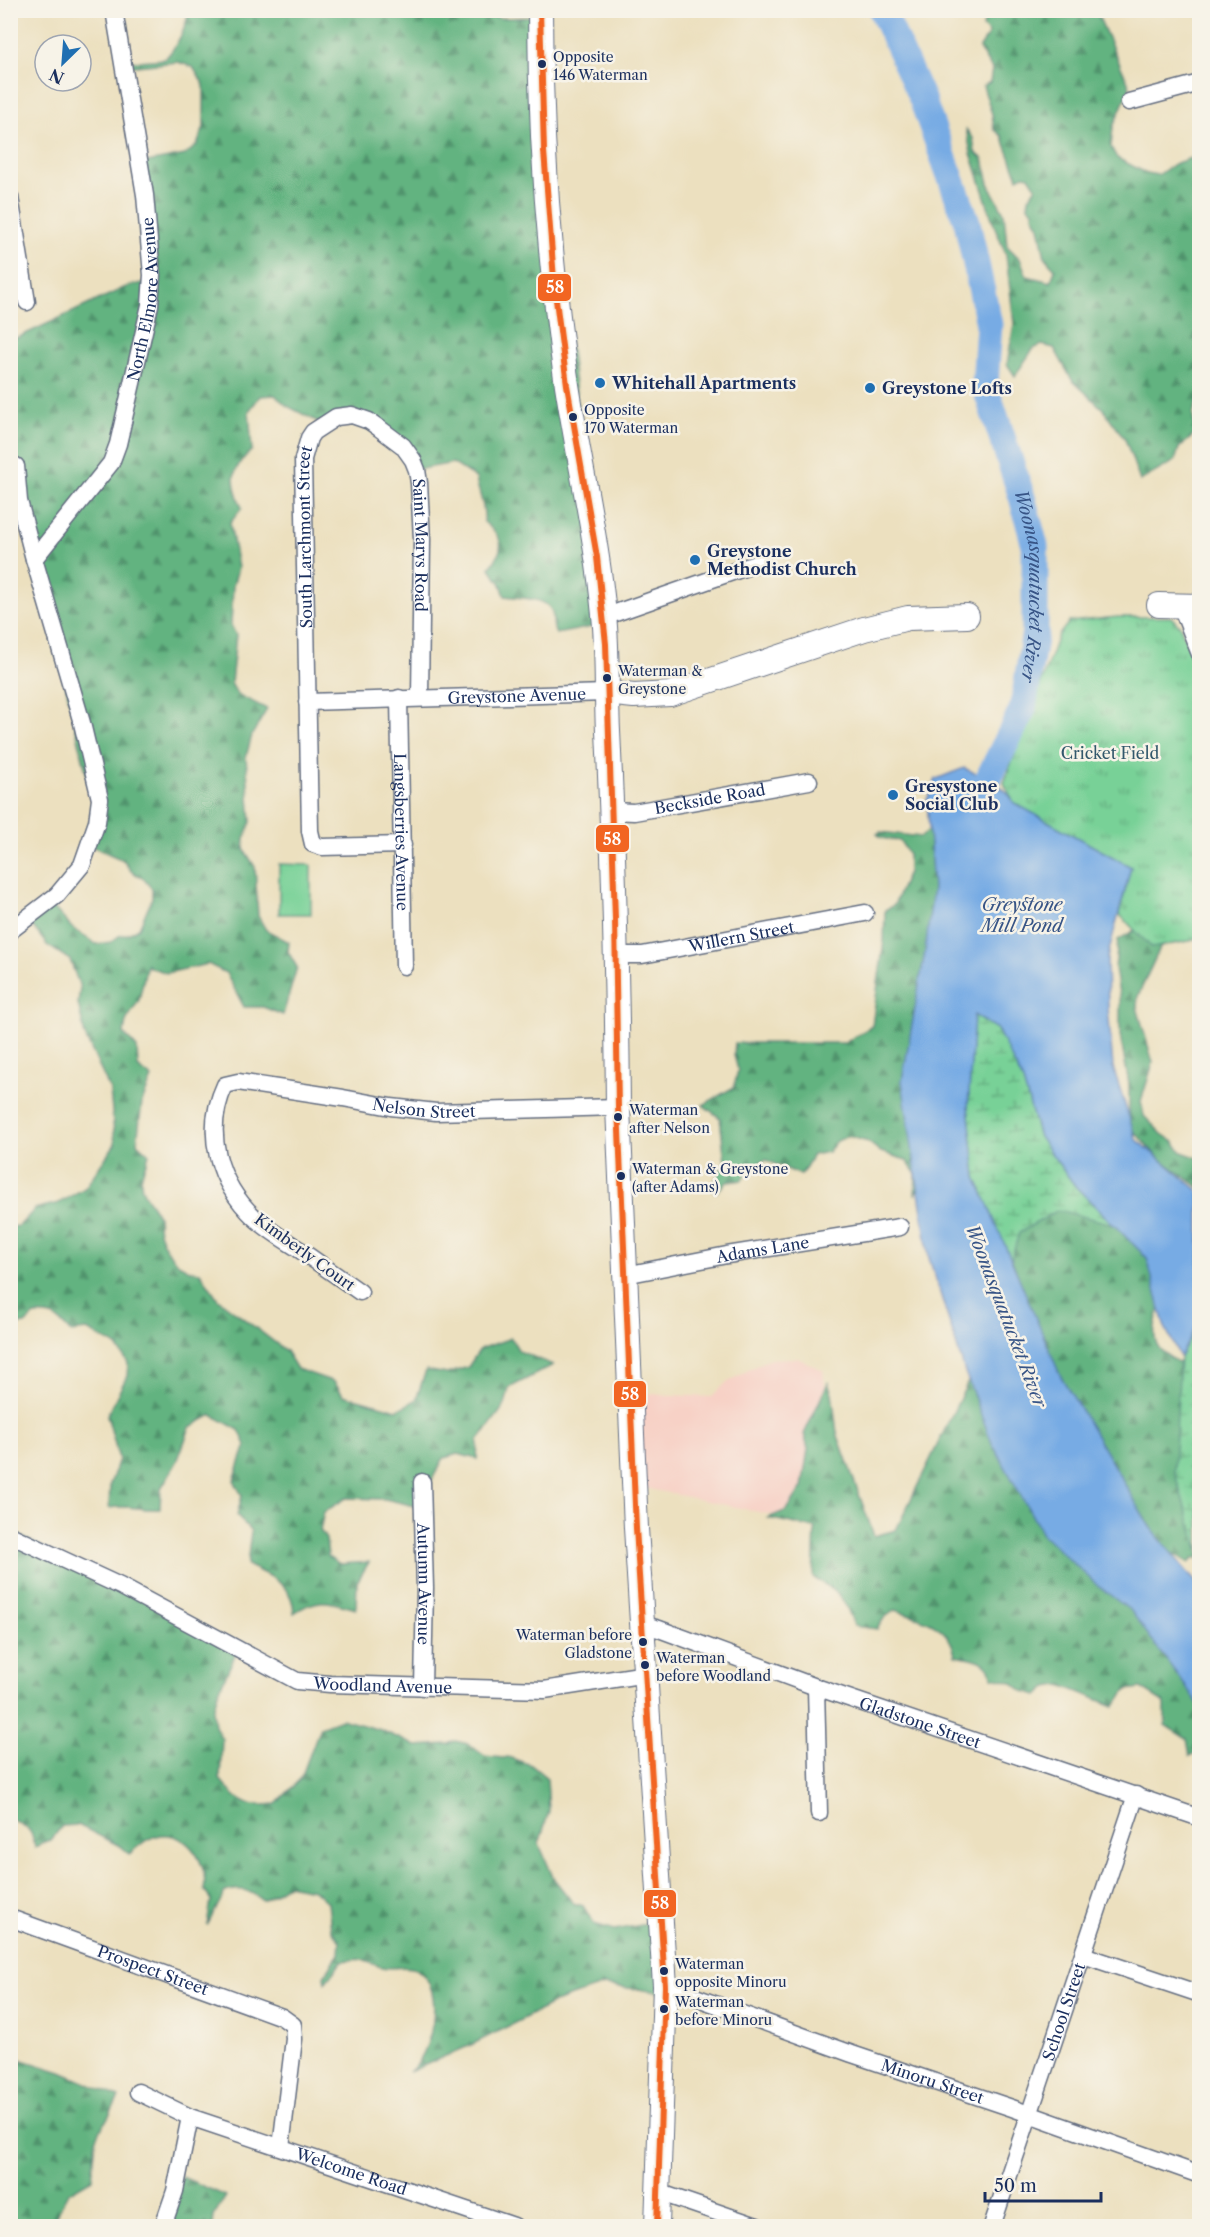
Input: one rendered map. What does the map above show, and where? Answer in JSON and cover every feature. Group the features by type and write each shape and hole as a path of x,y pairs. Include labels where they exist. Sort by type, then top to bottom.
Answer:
{"main road":[{"path":"540,10 544,169 554,287 567,386 594,542 604,617 612,811 618,1107 625,1275 641,1624 665,1986 657,2226"},
{"name":"Greystone Avenue","path":"606,693 634,696 670,694 864,629 909,618 967,616"}],"street":[{"name":"North Elmore Avenue","path":"34,559 111,463 118,444 150,305 152,275 145,195 114,10"},
{"path":"1130,102 1200,83"},
{"path":"10,197 27,302"},
{"name":"South Larchmont Street","path":"364,420 352,415 336,417 323,425 309,438 303,459 310,831 314,844 322,847 403,845"},
{"name":"Saint Marys Road","path":"364,420 403,446 417,470 422,539 420,697"},
{"path":"10,931 57,895 82,865 97,822 100,799 82,723 19,501 16,466"},
{"path":"604,617 760,562"},
{"path":"1180,606 1200,654"},
{"name":"Greystone Avenue","path":"308,702 606,693"},
{"name":"Langsberries Avenue","path":"399,698 404,966"},
{"name":"Beckside Road","path":"612,811 634,812 809,781"},
{"name":"Willern Street","path":"615,956 642,955 865,913"},
{"name":"Nelson Street","path":"230,1083 238,1082 436,1112 618,1107"},
{"name":"Kimberly Court","path":"230,1083 225,1085 221,1095 213,1126 217,1156 230,1188 257,1220 360,1292"},
{"name":"Adams Lane","path":"625,1275 727,1255 900,1227"},
{"name":"Autumn Avenue","path":"422,1482 425,1588 423,1687"},
{"name":"Woodland Avenue","path":"10,1535 120,1586 297,1681 544,1690 646,1674"},
{"name":"Gladstone Street","path":"641,1624 816,1687 1200,1818"},
{"path":"816,1687 819,1813"},
{"name":"School Street","path":"992,2226 1136,1795"},
{"name":"Prospect Street","path":"10,1918 282,2017 293,2025 294,2039 281,2147"},
{"path":"1083,1954 1200,1994"},
{"name":"Minoru Street","path":"665,1986 863,2058 1200,2175"},
{"name":"Welcome Road","path":"138,2092 190,2117 514,2226"},
{"path":"163,2226 175,2191 190,2117"},
{"path":"658,2192 758,2226"}],"shaded area":[{"path":"797,1358 823,1370 825,1388 804,1434 808,1449 802,1487 787,1510 773,1515 631,1485 630,1393 711,1397 725,1384 770,1359"}],"green space":[{"path":"480,10 499,18 537,17 539,78 603,625 556,634 552,613 548,606 537,600 505,596 501,584 490,568 498,555 500,544 496,534 484,522 484,510 476,478 453,463 416,470 402,448 361,420 322,424 287,406 275,395 260,396 249,411 252,450 239,464 234,477 242,508 230,523 238,568 233,586 231,625 236,635 231,683 237,694 267,709 252,735 246,757 251,822 244,849 255,867 258,916 266,930 289,942 288,952 297,967 283,1015 263,1007 244,1007 226,973 208,964 167,973 149,967 147,964 139,1000 126,1021 124,1034 137,1048 138,1067 152,1078 142,1102 137,1143 149,1154 141,1186 158,1216 158,1230 165,1246 179,1264 192,1271 200,1272 218,1299 286,1351 297,1369 334,1382 343,1395 397,1410 416,1400 426,1370 447,1374 468,1367 480,1349 511,1338 519,1351 553,1365 509,1388 505,1405 478,1441 477,1459 458,1454 444,1458 425,1492 424,1508 385,1499 346,1498 324,1512 320,1530 326,1539 328,1556 340,1564 369,1562 357,1582 356,1609 317,1602 294,1613 293,1603 285,1588 279,1582 247,1565 251,1531 237,1515 242,1496 234,1480 246,1445 239,1430 212,1415 190,1427 177,1462 161,1488 160,1509 109,1508 110,1485 119,1459 107,1415 127,1376 128,1363 117,1346 87,1330 70,1332 51,1316 35,1315 25,1324 11,1326 11,1227 19,1226 35,1209 59,1203 85,1188 115,1144 110,1090 85,1036 78,1003 80,987 70,960 47,945 27,919 50,904 72,928 96,944 111,942 139,928 152,898 152,889 144,879 131,871 123,860 89,845 96,814 35,555 20,470 14,451 11,449 11,335 17,338 126,287 151,281 141,163 185,155 197,145 204,127 204,85 193,67 178,62 125,67 124,62 165,59 180,37 186,24 188,11"},
{"path":"982,11 1096,11 1130,87 1113,127 1111,147 1117,158 1146,173 1158,175 1174,164 1199,155 1200,397 1193,419 1199,431 1179,448 1175,461 1140,481 1125,439 1103,409 1072,380 1054,348 1042,345 1033,349 1015,376 1007,364 1014,324 1006,255 971,153 966,129 973,138 975,152 983,159 990,187 1004,213 1007,246 1020,259 1027,276 1051,282 1055,269 1045,258 1039,226 1033,216 1033,211 1028,206 1029,198 1036,187 1029,176 1024,175 1018,178 1002,136 994,129 983,86 990,82 992,69 979,49 989,33 983,27 985,17"},
{"name":"Cricket Field","path":"1118,617 1171,617 1180,626 1199,674 1199,939 1152,948 1119,914 1131,867 1014,803 1004,783 1058,636 1069,622"},
{"path":"935,824 926,1173 915,1195 916,1174 906,1160 881,1152 868,1142 848,1136 837,1141 828,1152 813,1155 801,1175 766,1160 752,1168 742,1180 727,1182 716,1192 711,1188 725,1162 720,1118 703,1105 734,1087 738,1070 734,1055 735,1043 845,1043 872,1026 884,941 885,910 894,905 908,872 908,853 900,841 882,838 877,834 880,832 921,837"},
{"path":"279,864 311,865 311,914 279,914"},
{"path":"1121,916 1199,939 1160,948 1138,996 1137,1007 1153,1063 1141,1101 1144,1116 1182,1152 1199,1158 1199,1187 1159,1158 1129,1126 1129,1084 1120,1035 1120,1001 1115,968 1118,940 1135,930"},
{"path":"974,1015 997,1029 1023,1081 1039,1137 1076,1187 1113,1224 1058,1210 1019,1233 1011,1260 976,1177 968,1107"},
{"path":"965,1097 1135,1220 1168,1286 1156,1320 1155,1338 1163,1352 1199,1374 1199,1558 1189,1563 1161,1546 1066,1405 1046,1340 1032,1314 1008,1249 989,1220 977,1184"},
{"path":"1199,1321 1199,1552 1174,1471 1180,1357"},
{"path":"981,1355 1126,1591 1199,1694 1199,1751 1190,1756 1187,1739 1165,1725 1165,1703 1141,1688 1127,1690 1114,1706 1061,1685 1047,1687 1038,1695 1023,1691 1012,1682 993,1677 983,1662 955,1655 952,1644 941,1629 924,1620 895,1610 884,1618 877,1629 854,1626 848,1610 835,1591 813,1578 815,1528 768,1518 787,1510 802,1487 808,1449 804,1434 828,1383 832,1393 837,1433 874,1536 896,1530"},
{"path":"10,1531 239,1646 217,1695 213,1711 215,1726 222,1739 220,1779 243,1802 256,1805 276,1804 301,1778 320,1727 341,1719 381,1730 416,1746 449,1744 455,1741 468,1744 485,1756 508,1757 531,1765 547,1778 549,1811 539,1844 554,1879 573,1903 583,1906 594,1924 615,1930 658,1922 666,1993 604,1985 560,2000 473,2044 409,2072 423,2053 432,2026 434,2012 430,1986 420,1972 409,1967 388,1968 355,1959 342,1961 325,1983 324,1976 339,1954 340,1941 331,1930 328,1903 314,1890 287,1885 263,1900 245,1890 236,1889 225,1892 207,1926 211,1900 204,1890 203,1870 195,1852 180,1839 171,1835 156,1836 129,1854 122,1847 78,1825 62,1826 51,1840 35,1848 28,1829 11,1819"},
{"path":"10,2056 61,2072 119,2097 96,2139 92,2179 68,2193 50,2226 11,2226"},
{"path":"182,2177 226,2196 214,2216 213,2225 166,2226"}],"water":[{"name":"Greystone Mill Pond","path":"964,768 999,786 1014,803 1131,867 1107,958 1113,1067 1136,1139 1199,1191 1199,1321 1180,1357 1164,1325 1147,1258 1076,1187 1039,1137 1023,1081 997,1029 974,1015 968,1107 976,1177 1060,1375 1150,1527 1199,1586 1199,1705 1131,1611 1097,1585 1043,1535 992,1443 966,1375 929,1258 902,1081 925,952 933,888 927,800 936,779"}],"waterway":[{"name":"Woonasquatucket River","path":"882,10 922,99 967,222 989,324 985,386 1022,497 1035,546 1035,632 1023,708 972,812"}],"transit line":[{"name":"58","path":"540,10 544,151 555,292 567,385 597,557 606,644 615,919 618,1107 636,1528 665,1986 657,2226"}],"place":[{"name":"Opposite 146 Waterman","path":"542,64"},
{"name":"Whitehall Apartments","path":"600,383"},
{"name":"Greystone Lofts","path":"870,388"},
{"name":"Opposite 170 Waterman","path":"573,417"},
{"name":"Greystone Methodist Church","path":"695,560"},
{"name":"Waterman & Greystone","path":"607,678"},
{"name":"Gresystone Social Club","path":"893,795"},
{"name":"Waterman after Nelson","path":"618,1117"},
{"name":"Waterman & Greystone (after Adams)","path":"621,1176"},
{"name":"Waterman before Gladstone","path":"643,1642"},
{"name":"Waterman before Woodland","path":"645,1665"},
{"name":"Waterman opposite Minoru","path":"664,1971"},
{"name":"Waterman before Minoru","path":"664,2009"}]}
